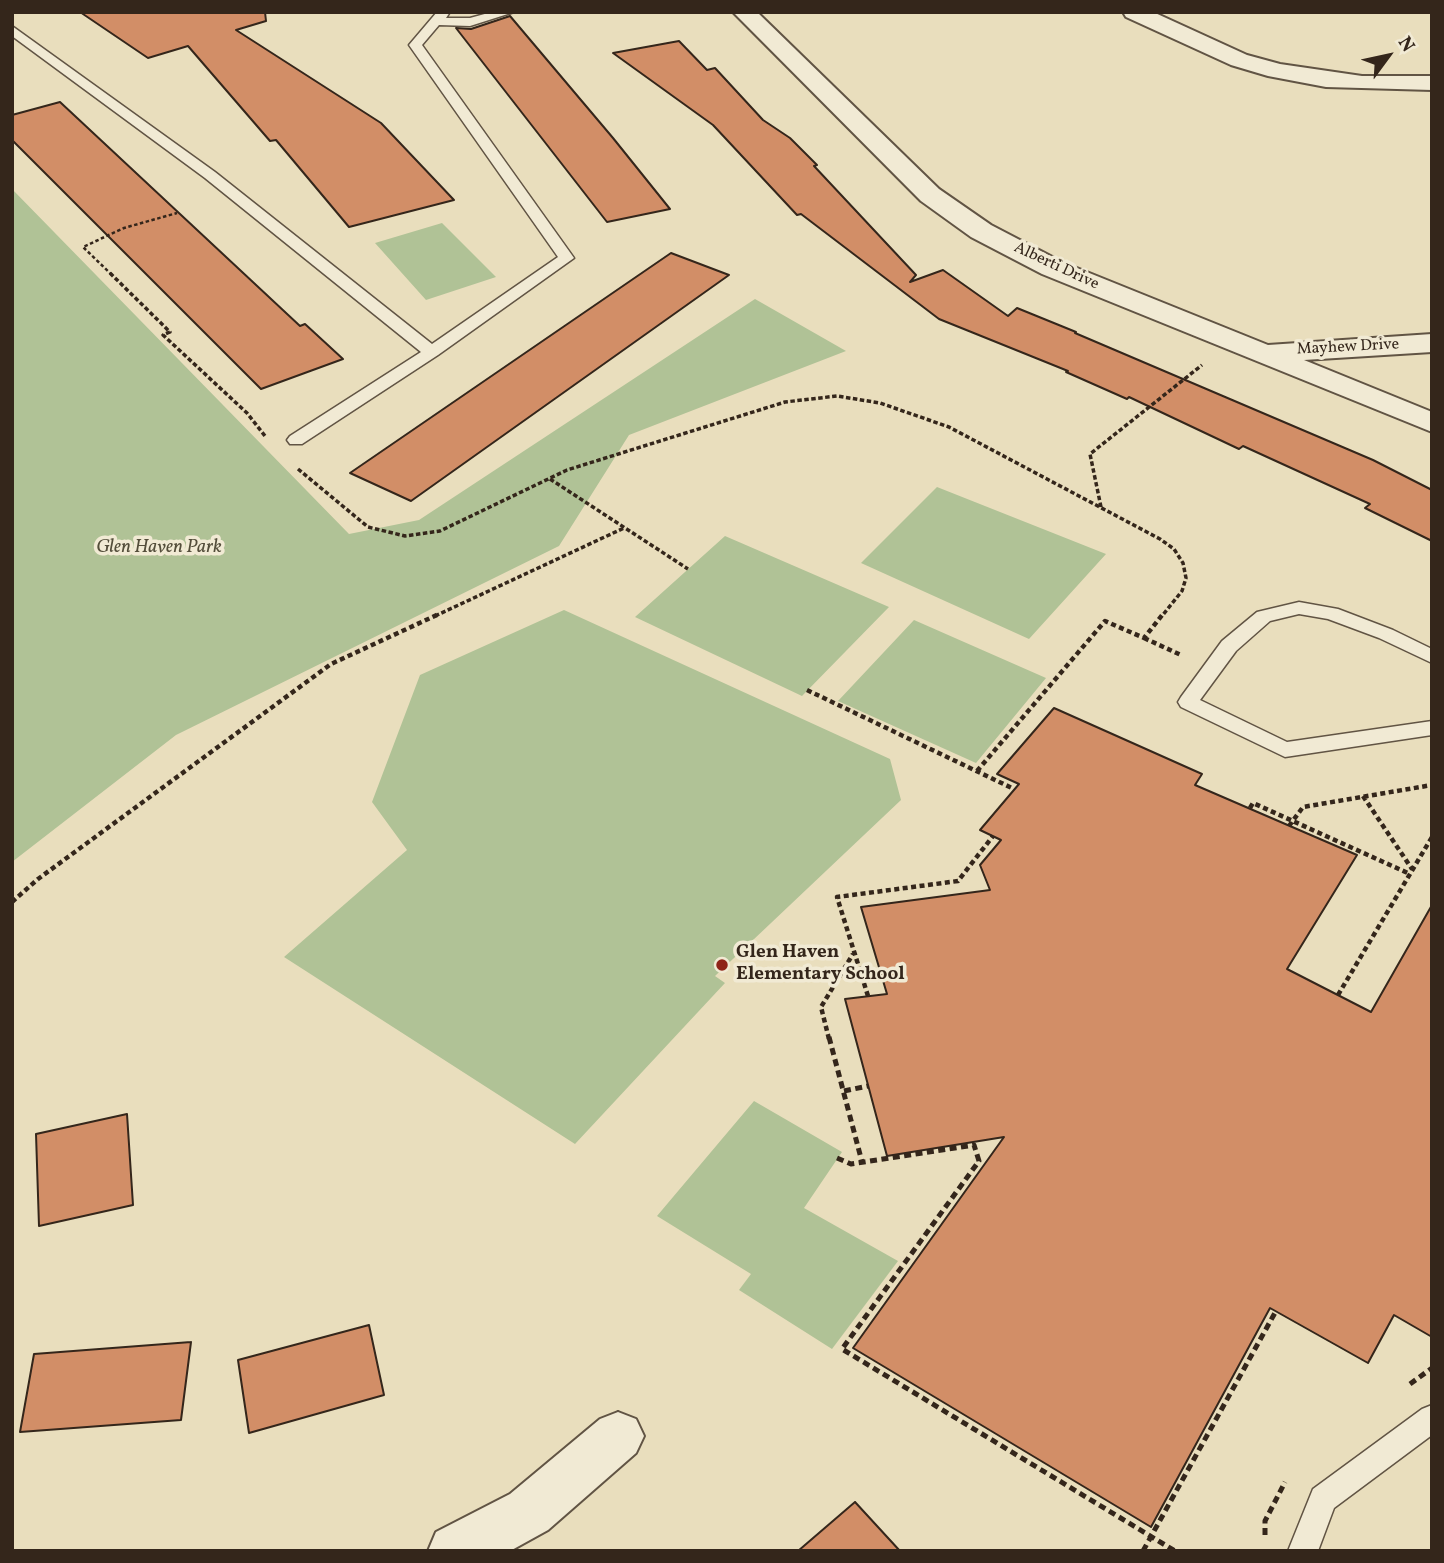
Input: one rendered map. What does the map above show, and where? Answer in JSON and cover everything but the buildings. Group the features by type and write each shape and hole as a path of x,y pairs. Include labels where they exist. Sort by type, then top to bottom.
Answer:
{"street":[{"name":"Alberti Drive","path":"744,12 930,195 981,231 1052,268 1432,423"},
{"path":"1134,12 1239,60 1277,71 1362,83 1432,83"},
{"name":"Mayhew Drive","path":"1264,353 1432,343"},
{"path":"455,1551 529,1512 618,1436"}],"lane":[{"path":"296,440 432,352 566,258 415,45 440,17 470,22 508,12"},
{"path":"12,30 210,175 432,352"},
{"path":"1432,657 1331,612 1299,608 1264,616 1229,646 1188,702 1285,750 1432,728"},
{"path":"1303,1551 1323,1499 1432,1418"}],"path":[{"path":"177,213 124,228 83,247 170,332 163,335 247,413 274,446"},
{"path":"1101,508 1090,454 1209,359"},
{"path":"292,464 368,527 405,536 440,531 567,470 785,402 837,396 880,402 949,427 1174,549 1183,563 1186,578 1182,591 1144,638"},
{"path":"549,478 688,569"},
{"path":"12,902 38,879 331,664 624,528"},
{"path":"977,771 1105,621 1211,668"},
{"path":"807,690 1014,789"},
{"path":"1291,823 1303,807 1432,785"},
{"path":"1363,796 1411,871"},
{"path":"1250,808 1253,803 1291,823 1411,871"},
{"path":"868,996 836,897 958,881 993,836"},
{"path":"1338,995 1432,837"},
{"path":"854,953 821,1007 862,1162"},
{"path":"844,1091 869,1086"},
{"path":"837,1158 851,1164 974,1145 979,1161 842,1349 1175,1551"},
{"path":"1143,1551 1153,1538 1276,1311"}],"green space":[{"name":"Glen Haven Park","path":"12,189 349,534 419,520 755,299 846,351 629,435 559,546 176,735 12,862"},
{"path":"442,223 496,277 426,300 375,243"},
{"path":"937,487 1106,554 1029,639 861,563"},
{"path":"725,536 889,607 802,696 635,617"},
{"path":"564,610 890,759 901,800 715,976 725,983 575,1144 284,957 407,850 372,802 420,675"},
{"path":"914,620 1046,678 976,763 838,701"},
{"path":"754,1101 842,1152 804,1208 898,1261 832,1349 739,1290 751,1274 657,1216"}],"place":[{"name":"Glen Haven Elementary School","path":"722,965"}]}
